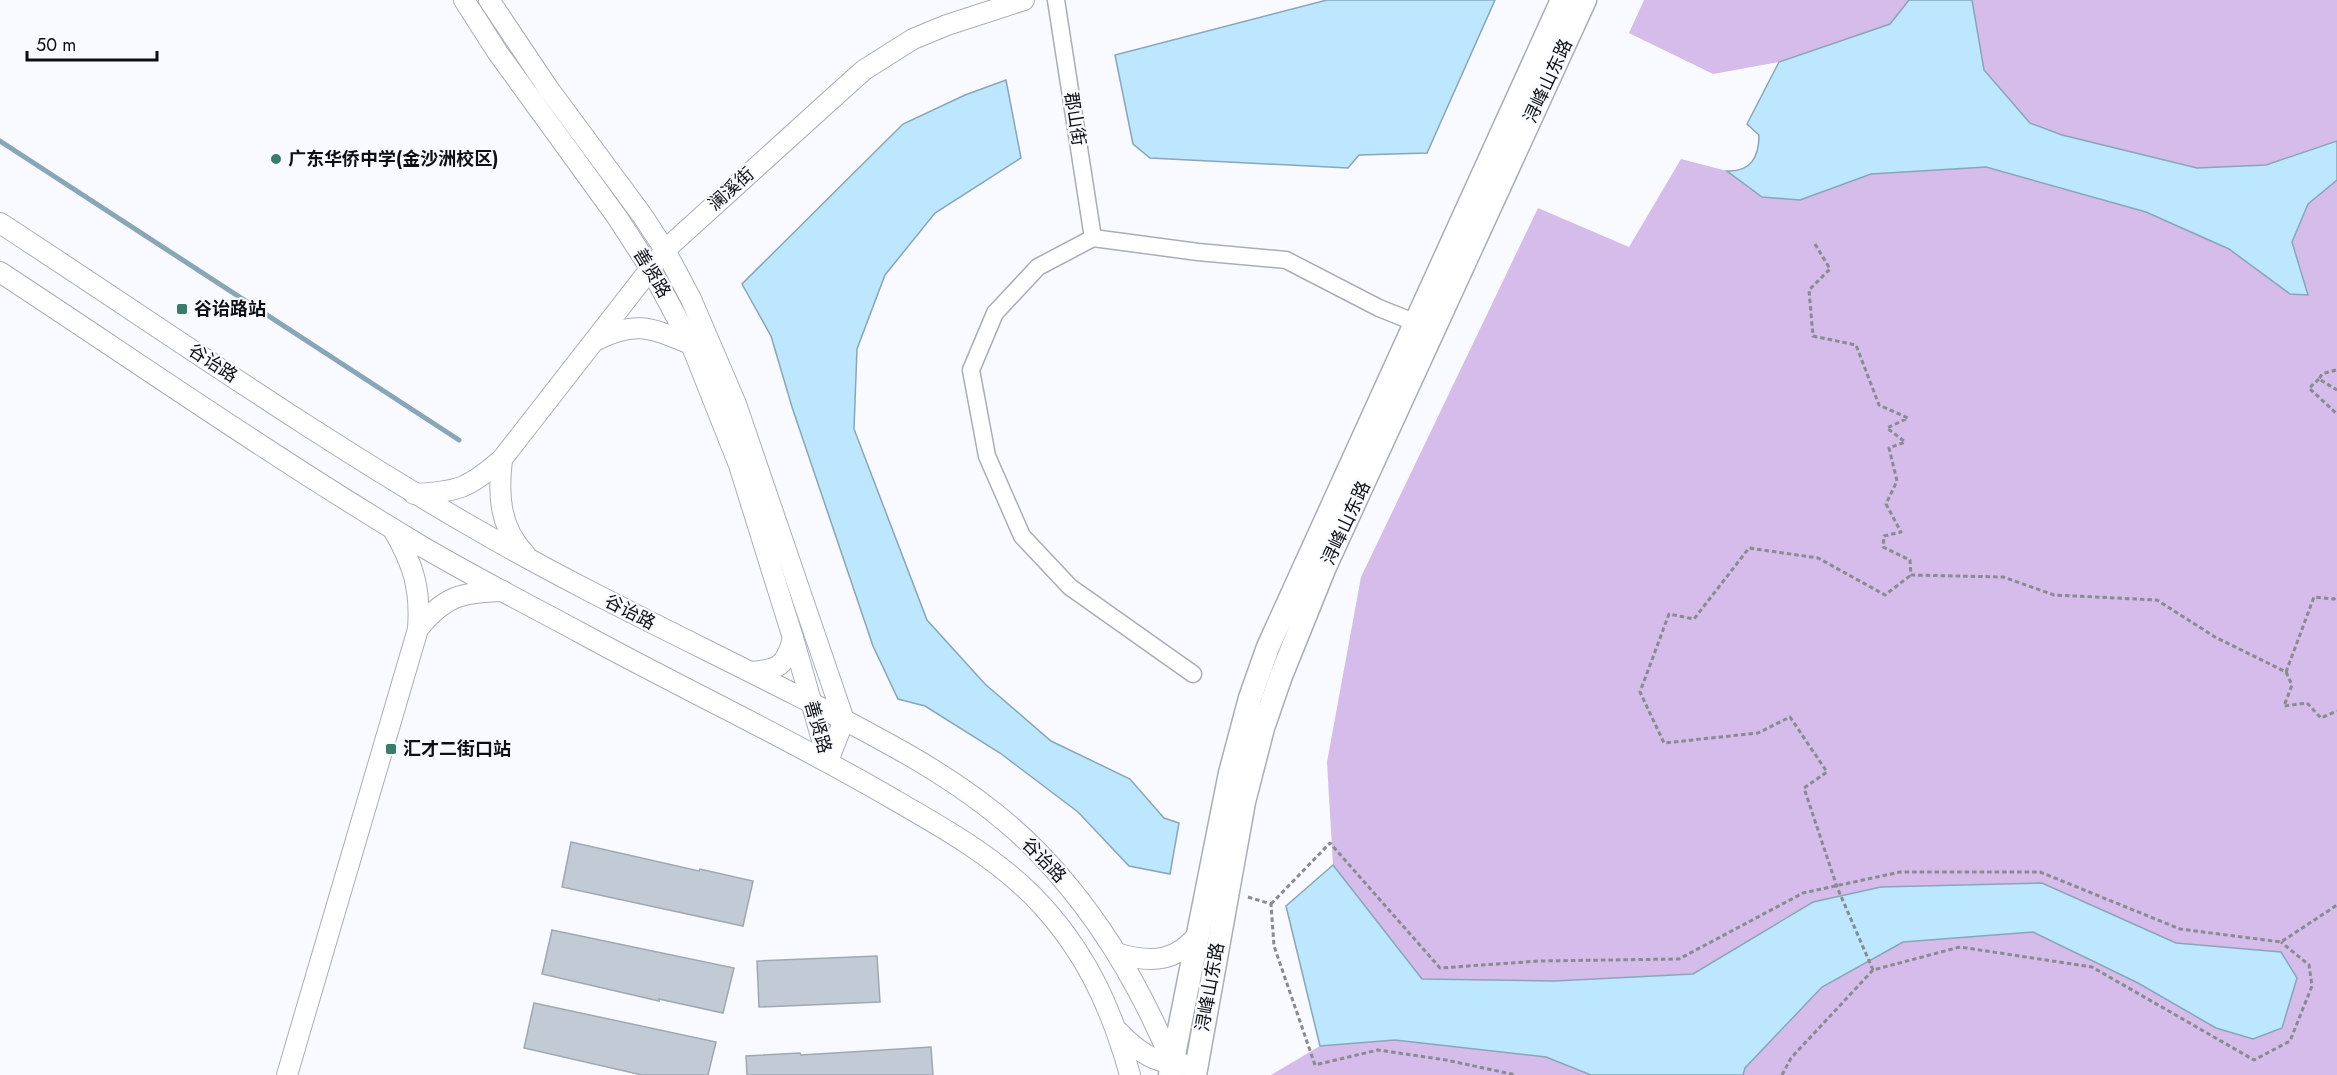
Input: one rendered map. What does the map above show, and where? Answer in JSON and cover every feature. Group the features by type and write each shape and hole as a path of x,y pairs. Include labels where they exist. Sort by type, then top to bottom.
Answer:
{"main road":[{"name":"浔峰山东路","path":"1196,1068 1231,864 1263,728 1281,676 1325,567 1562,0"},
{"name":"浔峰山东路","path":"1173,1071 1230,773 1259,671 1307,558 1425,326 1585,0"}],"street":[{"name":"善贤路","path":"464,0 480,27 617,217 650,268 691,344 739,465 793,638 828,761"},
{"name":"善贤路","path":"489,0 548,88 632,200 665,250 707,334 736,404 844,720 828,761"},
{"name":"澜溪街","path":"414,494 444,493 461,489 478,480 502,459 665,250 835,96 887,54 913,39 947,25 1024,0"},
{"name":"郡山街","path":"1056,0 1093,238"},
{"name":"谷诒路","path":"0,223 414,494 530,560 844,720 966,790 1036,850 1086,906 1119,954 1173,1071"},
{"path":"1193,674 1070,586 1022,536 987,456 971,370 995,313 1038,267 1093,238 1198,252 1286,260 1379,309 1425,326"},
{"name":"谷诒路","path":"0,272 393,528 582,634 828,761 957,836 1035,897 1060,929 1105,997 1119,1032 1130,1075"},
{"path":"594,341 616,330 629,327 656,331 691,344"},
{"path":"502,459 499,484 500,503 505,522 511,537 530,560"},
{"path":"287,1075 418,629 416,580 411,563 393,528"},
{"path":"418,629 431,612 453,597 479,592 504,591"},
{"path":"751,672 770,671 783,663 789,653 793,638"},
{"path":"1119,954 1142,959 1162,958 1180,953 1190,946 1199,933"},
{"path":"1105,997 1133,981"},
{"path":"1119,1032 1141,1053 1173,1071 1196,1068"}],"path":[{"path":"1815,244 1830,269 1809,290 1813,336 1856,345 1879,405 1908,418 1887,428 1905,442 1889,448 1897,481 1886,504 1901,532 1884,536 1883,547 1910,560 1911,575"},
{"path":"2336,370 2322,375 2308,388 2337,414"},
{"path":"2319,379 2337,390"},
{"path":"1873,970 1837,887 1804,788 1827,772 1790,717 1758,733 1664,743 1640,692 1669,614 1694,619 1749,548 1818,558 1885,595 1911,575 2003,578 2054,595 2157,600 2215,637 2286,672 2292,686 2284,706 2307,703 2320,718 2337,711"},
{"path":"2286,672 2314,597 2334,598 2337,595"},
{"path":"1515,1075 1446,1060 1378,1050 1315,1065 1274,946 1271,904 1330,843 1440,968 1539,961 1679,958 1803,893 1900,872 2040,872 2180,929 2281,942 2309,965 2312,986 2290,1041 2254,1060 2092,966 1960,947 1873,970 1791,1058 1782,1075"},
{"path":"1242,895 1271,904"},
{"path":"2281,942 2337,905"}],"shaded area":[{"path":"1644,0 1909,0 1890,24 1779,62 1713,74 1629,33"},
{"path":"1972,0 2337,0 2337,141 2266,165 2197,168 2062,135 2030,123 1984,70"},
{"path":"1681,159 1727,171 1762,197 1800,200 1871,174 1986,167 2146,212 2229,249 2290,294 2307,295 2292,242 2308,204 2337,180 2337,1075 1743,1075 1745,1068 1822,987 1903,942 2033,932 2138,983 2216,1028 2281,952 2176,943 2042,883 1813,902 1693,974 1555,981 1422,979 1333,865 1327,762 1361,577 1538,208 1629,247"},
{"path":"1395,1040 1546,1057 1591,1075 1271,1075 1320,1046"}],"water":[{"path":"1327,0 1495,0 1427,153 1359,155 1348,168 1150,158 1133,144 1115,55"},
{"path":"1909,0 1972,0 1984,70 2030,123 2062,135 2197,168 2266,165 2337,141 2337,180 2308,204 2292,242 2308,295 2290,294 2229,249 2146,212 1986,167 1871,174 1800,200 1762,197 1727,171 1735,171 1748,166 1755,156 1759,135 1747,124 1779,62 1890,24"},
{"path":"1006,80 1021,158 935,213 885,275 857,349 854,429 927,620 985,684 1051,741 1130,779 1164,818 1179,823 1170,874 1129,866 1078,812 1000,753 925,706 898,699 873,646 792,407 771,336 742,284 903,124 965,95"},
{"path":"1333,865 1422,979 1555,981 1693,974 1813,902 1881,887 2042,883 2176,943 2281,952 2297,978 2282,1028 2253,1039 2216,1028 2138,983 2033,932 1903,942 1822,987 1745,1068 1743,1075 1591,1075 1546,1057 1395,1040 1320,1046 1286,906"}],"building":[{"path":"571,842 753,881 743,926 562,887"},
{"path":"552,930 734,968 723,1013 542,974"},
{"path":"877,956 880,1002 759,1007 757,961"},
{"path":"534,1003 716,1042 708,1075 642,1075 524,1048"},
{"path":"931,1047 933,1075 747,1075 746,1056"}],"waterway":[{"path":"0,141 459,440"}],"place":[{"name":"广东华侨中学(金沙洲校区)","path":"276,159"},
{"name":"谷诒路站","path":"182,309"},
{"name":"汇才二街口站","path":"391,749"}]}
